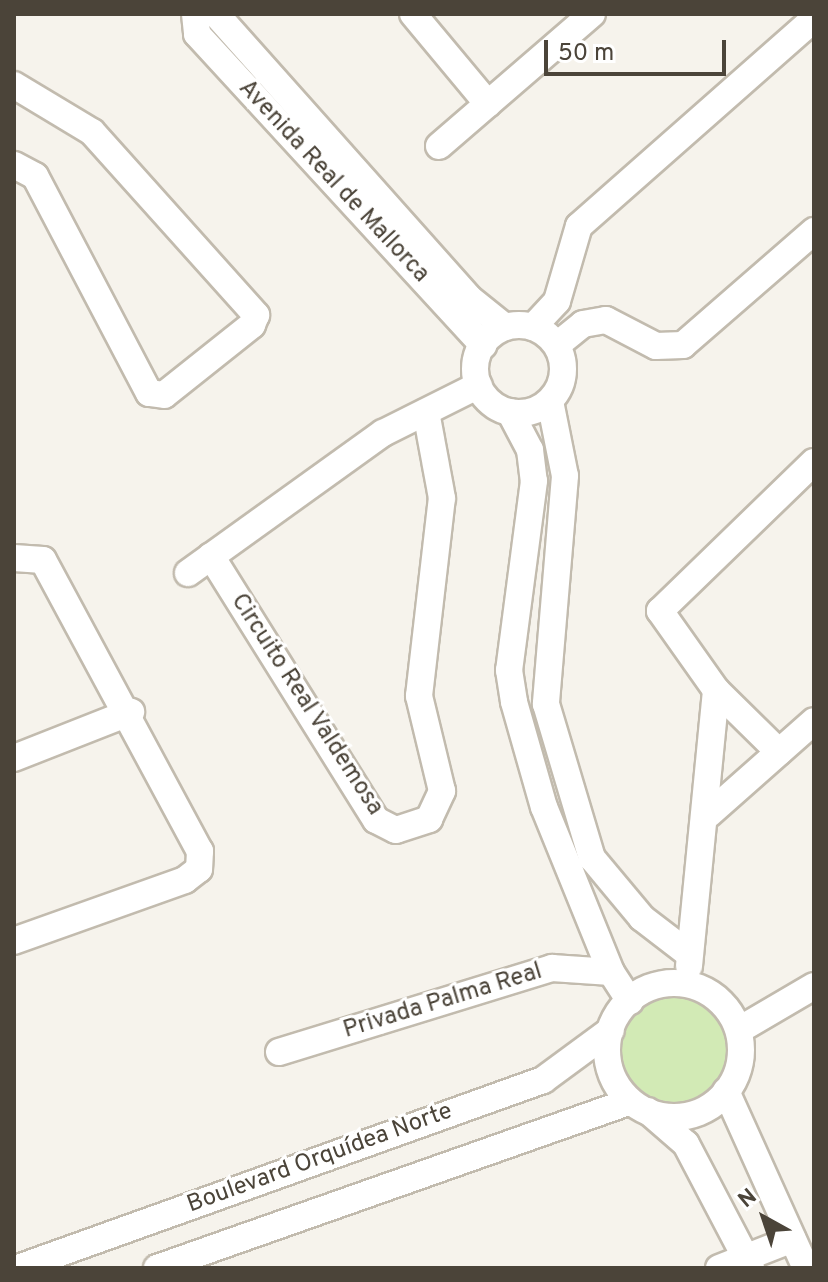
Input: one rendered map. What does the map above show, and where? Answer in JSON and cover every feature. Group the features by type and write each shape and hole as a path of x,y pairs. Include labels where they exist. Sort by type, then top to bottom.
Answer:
{"street":[{"name":"Avenida Real de Mallorca","path":"195,14 197,34 483,345"},
{"name":"Avenida Real de Mallorca","path":"216,14 469,298 505,327"},
{"path":"413,14 488,104"},
{"path":"439,146 592,14"},
{"path":"533,327 557,301 579,226 814,19"},
{"path":"14,85 92,132 256,315 156,398 35,176 14,165"},
{"path":"557,345 583,324 606,320 656,346 683,345 814,231"},
{"path":"479,385 483,345 505,327 533,327 557,345 563,374 550,401 565,476 544,670 546,704 592,858 642,918 689,954"},
{"path":"188,573 383,433 479,385"},
{"path":"479,385 510,412 530,450 534,481 509,670 544,807 611,972 630,1001"},
{"path":"510,412 550,401"},
{"name":"Circuito Real Valdemosa","path":"211,556 376,820 396,830 429,819 442,791 419,696 442,498 426,412"},
{"path":"779,752 716,690 660,611 814,462"},
{"path":"14,558 43,560 131,712 200,851 199,869 14,941"},
{"path":"509,670 544,670"},
{"path":"690,986 689,954 709,814 716,690"},
{"path":"14,758 131,712"},
{"path":"709,814 814,721"},
{"name":"Privada Palma Real","path":"279,1052 552,968 611,972"},
{"path":"638,1106 690,1114 726,1091 740,1073 739,1030 713,995 690,986 649,988 630,1001 611,1030 607,1062 638,1106 686,1144 748,1263"},
{"path":"739,1030 814,986"},
{"name":"Boulevard Orquídea Norte","path":"18,1268 543,1080 611,1030"},
{"path":"726,1091 806,1268"},
{"name":"Boulevard Orquídea Norte","path":"157,1268 638,1106"},
{"path":"719,1268 748,1263 793,1239"}],"green space":[{"path":"674,985 699,990 720,1004 734,1025 739,1050 734,1075 720,1096 699,1110 674,1115 649,1110 628,1096 614,1075 609,1050 614,1025 628,1004 649,990"}]}
